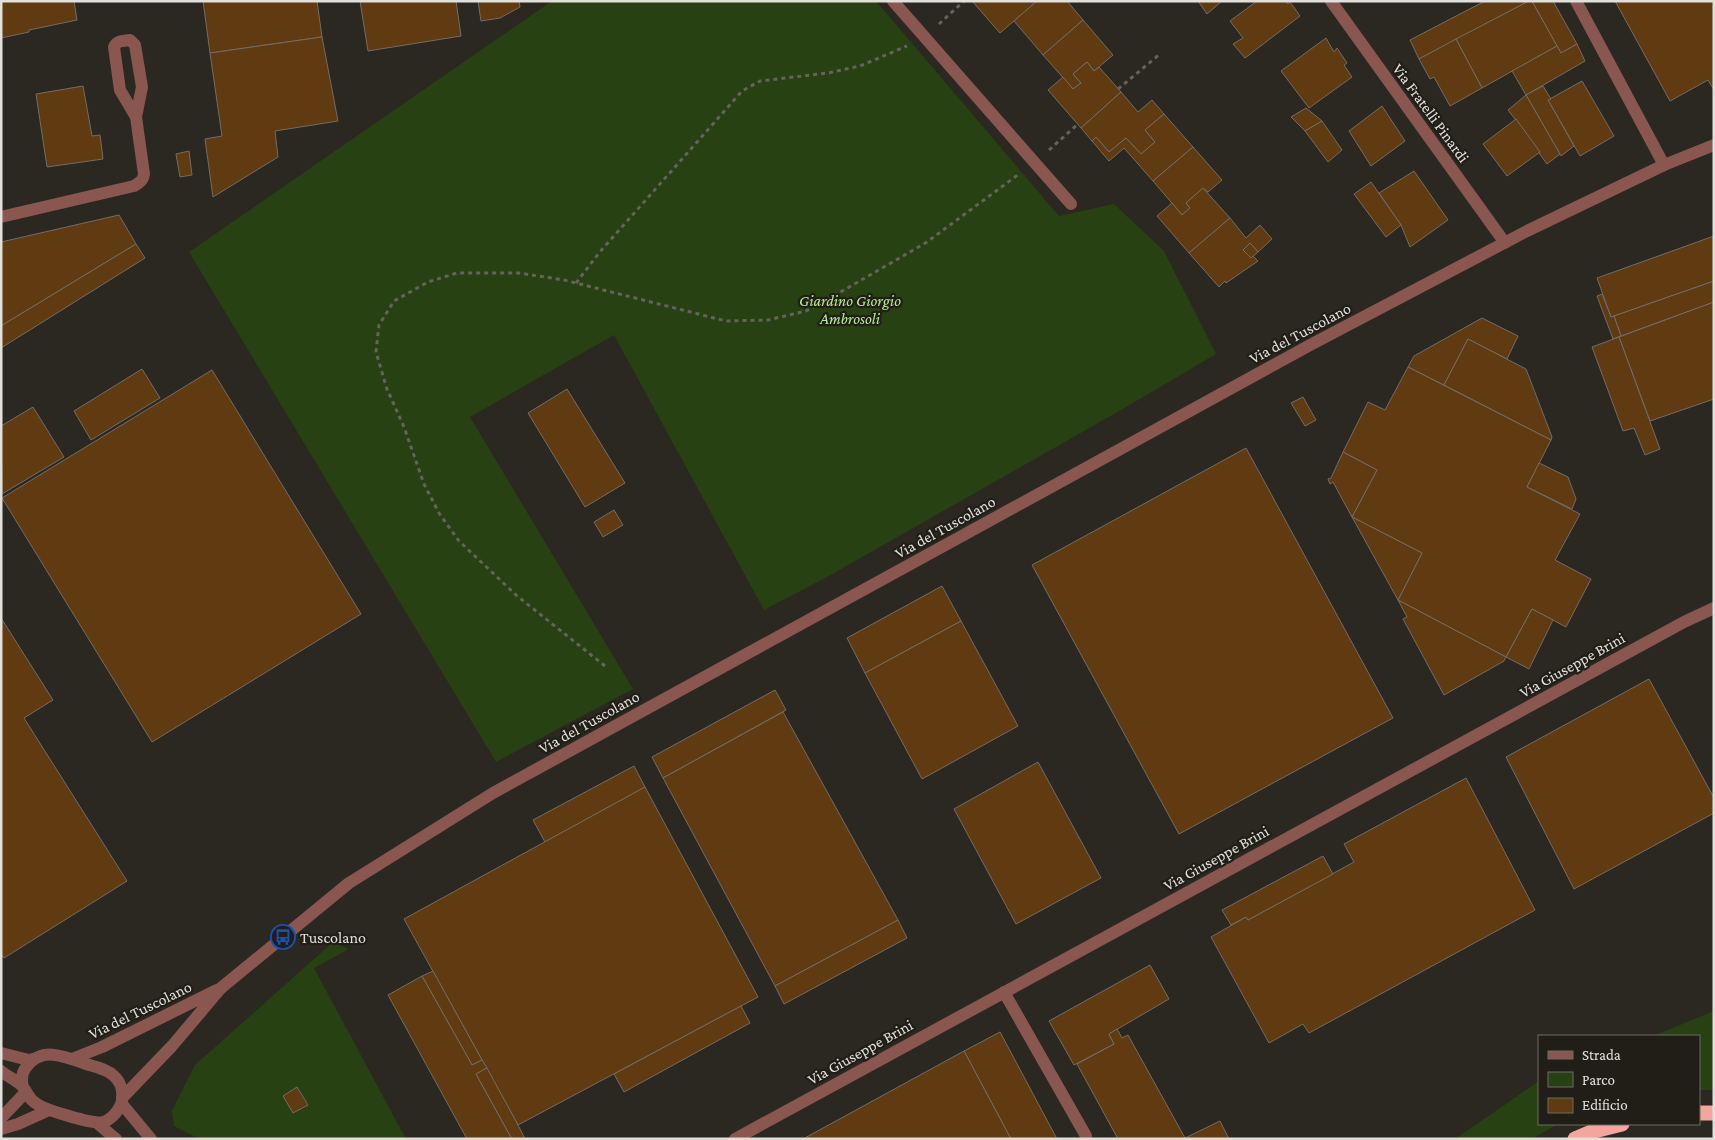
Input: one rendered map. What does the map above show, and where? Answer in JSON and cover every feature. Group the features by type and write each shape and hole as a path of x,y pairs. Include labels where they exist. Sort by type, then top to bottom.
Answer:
{"highway":[{"path":"1700,1113 1714,1113"},
{"path":"1575,1139 1594,1130 1617,1125"}],"street":[{"path":"893,1 1071,204"},
{"name":"Via Fratelli Pinardi","path":"1331,1 1505,243"},
{"path":"1576,1 1664,165"},
{"path":"1,217 134,186 143,179 144,174 136,117 142,88 135,45 130,40 119,41 114,47 120,90 136,117"},
{"name":"Via del Tuscolano","path":"122,1101 221,988 350,883 493,794 1304,349 1505,243 1664,165 1714,145"},
{"name":"Via Giuseppe Brini","path":"735,1139 1684,622 1714,608"},
{"name":"Via del Tuscolano","path":"72,1059 102,1047 221,988"},
{"path":"1004,992 1086,1139"},
{"path":"1,1053 29,1060 33,1059"},
{"path":"24,1090 22,1081 24,1068 33,1059 41,1055 51,1054 72,1059 104,1070 114,1075 119,1082 122,1101 151,1139"},
{"path":"1,1071 24,1090 35,1103 49,1110 97,1123 104,1122 116,1113 122,1101"},
{"path":"1,1118 24,1090"},
{"path":"1,1129 18,1124 49,1110"},
{"path":"97,1123 116,1139"}],"path":[{"path":"576,283 599,253 742,91 760,81 828,73 860,66 902,49 923,36 964,1"},
{"path":"1118,89 1160,54"},
{"path":"605,666 516,595 459,541 438,513 424,484 404,427 387,389 376,352 379,325 394,301 428,282 457,273 519,273 576,283 726,321 768,320 806,311 927,242 1034,163 1078,124"}],"green space":[{"name":"Giardino Giorgio Ambrosoli","path":"552,1 876,1 1059,216 1114,204 1164,251 1216,354 827,577 764,610 614,335 470,417 633,689 496,762 189,252"},
{"path":"333,942 349,949 314,968 406,1139 200,1139 174,1126 172,1111 195,1065"},
{"path":"1714,1011 1714,1090 1700,1090 1700,1035 1655,1035"},
{"path":"1538,1082 1538,1125 1556,1125 1532,1139 1455,1139"}],"building":[{"path":"1,1 74,1 77,20 1,38"},
{"path":"203,1 317,1 322,37 210,53"},
{"path":"360,1 456,1 461,36 368,51"},
{"path":"478,1 519,1 520,7 500,18 481,21"},
{"path":"972,1 1037,1 1000,33"},
{"path":"1037,1 1067,1 1083,20 1043,55 1014,21"},
{"path":"1198,1 1222,1 1207,14"},
{"path":"1257,1 1286,1 1288,4 1290,2 1300,16 1245,58 1233,44 1243,38 1230,21"},
{"path":"1485,1 1529,1 1419,59 1410,40"},
{"path":"1532,1 1557,46 1482,88 1456,39"},
{"path":"1532,1 1553,1 1577,44 1561,53"},
{"path":"1615,1 1714,1 1714,90 1708,80 1670,101"},
{"path":"1083,20 1113,55 1094,71 1087,62 1073,74 1081,83 1073,89 1043,55"},
{"path":"322,37 338,121 275,131 278,157 213,197 205,139 222,136 210,53"},
{"path":"1326,38 1334,52 1337,48 1347,63 1344,65 1352,77 1309,108 1281,71"},
{"path":"1456,39 1482,88 1450,106 1434,77 1430,79 1419,59"},
{"path":"1577,44 1585,61 1526,95 1512,71 1557,46 1561,53"},
{"path":"1087,62 1094,71 1099,67 1121,92 1081,128 1048,90 1063,77 1073,89 1081,83 1073,74"},
{"path":"1582,81 1614,136 1580,156 1548,100"},
{"path":"83,86 92,136 100,135 103,159 47,167 36,94"},
{"path":"1543,86 1551,99 1548,100 1574,146 1561,156 1526,95"},
{"path":"1121,92 1138,112 1152,100 1164,114 1145,130 1155,142 1141,154 1126,138 1109,152 1096,137 1092,141 1081,128"},
{"path":"1526,95 1560,154 1547,164 1508,110"},
{"path":"1382,106 1405,141 1371,166 1349,131"},
{"path":"1306,108 1322,121 1305,131 1291,117"},
{"path":"1164,114 1193,147 1153,181 1124,148 1109,161 1092,141 1096,137 1109,152 1126,138 1141,154 1155,142 1145,130"},
{"path":"1516,119 1540,152 1507,176 1483,144"},
{"path":"1322,121 1342,150 1328,162 1305,131"},
{"path":"1193,147 1222,180 1208,192 1203,188 1186,203 1190,208 1182,215 1153,181"},
{"path":"189,151 192,175 180,177 176,154"},
{"path":"1414,171 1448,220 1410,247 1401,225 1379,193"},
{"path":"1371,182 1401,225 1386,237 1354,194"},
{"path":"1203,188 1230,218 1189,253 1157,216 1172,203 1182,215 1190,208 1186,203"},
{"path":"119,215 136,244 1,326 1,242"},
{"path":"1230,218 1246,238 1260,225 1272,239 1258,252 1250,243 1243,250 1251,258 1253,256 1258,261 1226,283 1225,281 1219,287 1189,253"},
{"path":"1714,236 1714,281 1611,317 1597,278"},
{"path":"1250,243 1258,252 1251,258 1243,250"},
{"path":"136,244 145,258 1,348 1,326"},
{"path":"1714,281 1714,302 1621,336 1614,316"},
{"path":"1602,294 1611,317 1614,316 1621,336 1613,339 1597,296"},
{"path":"1714,302 1714,399 1650,421 1619,337"},
{"path":"1482,318 1518,336 1507,359 1468,339 1444,385 1408,367 1414,356"},
{"path":"1619,337 1660,449 1645,455 1634,428 1623,431 1592,347"},
{"path":"1468,339 1526,369 1552,437 1551,440 1444,385"},
{"path":"1408,367 1551,440 1527,487 1580,514 1555,560 1591,579 1566,627 1532,609 1506,657 1398,600 1422,553 1352,517 1377,470 1343,452 1368,402 1385,410"},
{"path":"142,369 160,398 91,440 74,411"},
{"path":"212,370 361,614 152,742 2,498"},
{"path":"567,389 625,483 585,507 528,413"},
{"path":"1303,397 1316,420 1305,426 1291,403"},
{"path":"33,407 64,457 2,494 1,426"},
{"path":"1246,448 1393,718 1179,834 1032,565"},
{"path":"1343,452 1377,470 1352,517 1333,482 1330,484 1328,479 1331,478"},
{"path":"1539,463 1568,477 1576,499 1572,509 1527,487"},
{"path":"614,510 623,525 603,537 594,522"},
{"path":"1352,517 1422,553 1398,600"},
{"path":"942,586 961,621 865,673 847,638"},
{"path":"1398,600 1506,657 1504,661 1444,695 1403,619 1407,617"},
{"path":"1532,609 1553,620 1529,669 1506,657"},
{"path":"1,618 53,700 24,718 127,881 4,958 1,954"},
{"path":"961,621 1018,726 922,779 865,673"},
{"path":"1649,679 1714,798 1714,813 1574,889 1506,757"},
{"path":"775,690 786,710 663,778 652,757"},
{"path":"783,712 898,920 775,986 663,778"},
{"path":"1038,762 1101,878 1016,924 954,809"},
{"path":"634,766 645,787 545,842 533,820"},
{"path":"1466,778 1535,910 1309,1033 1303,1024 1269,1043 1211,937 1246,917 1248,920 1354,862 1344,844"},
{"path":"645,787 758,997 518,1125 404,919"},
{"path":"1323,856 1333,874 1248,920 1246,917 1231,925 1222,910"},
{"path":"898,920 907,938 784,1004 775,986"},
{"path":"1150,965 1169,999 1109,1034 1114,1044 1074,1065 1049,1021"},
{"path":"433,971 482,1060 472,1065 422,976"},
{"path":"422,976 472,1065 482,1060 487,1068 476,1074 512,1139 467,1139 388,995"},
{"path":"741,1006 750,1023 624,1092 614,1074"},
{"path":"1117,1029 1122,1038 1128,1035 1185,1138 1220,1121 1229,1139 1118,1139 1077,1064 1114,1044 1109,1034"},
{"path":"1000,1032 1057,1139 1011,1139 964,1051"},
{"path":"964,1051 1011,1139 803,1139"},
{"path":"487,1068 525,1139 512,1139 476,1074"},
{"path":"297,1087 308,1105 293,1113 283,1096"}],"place":[{"name":"Tuscolano","path":"283,937"}]}
